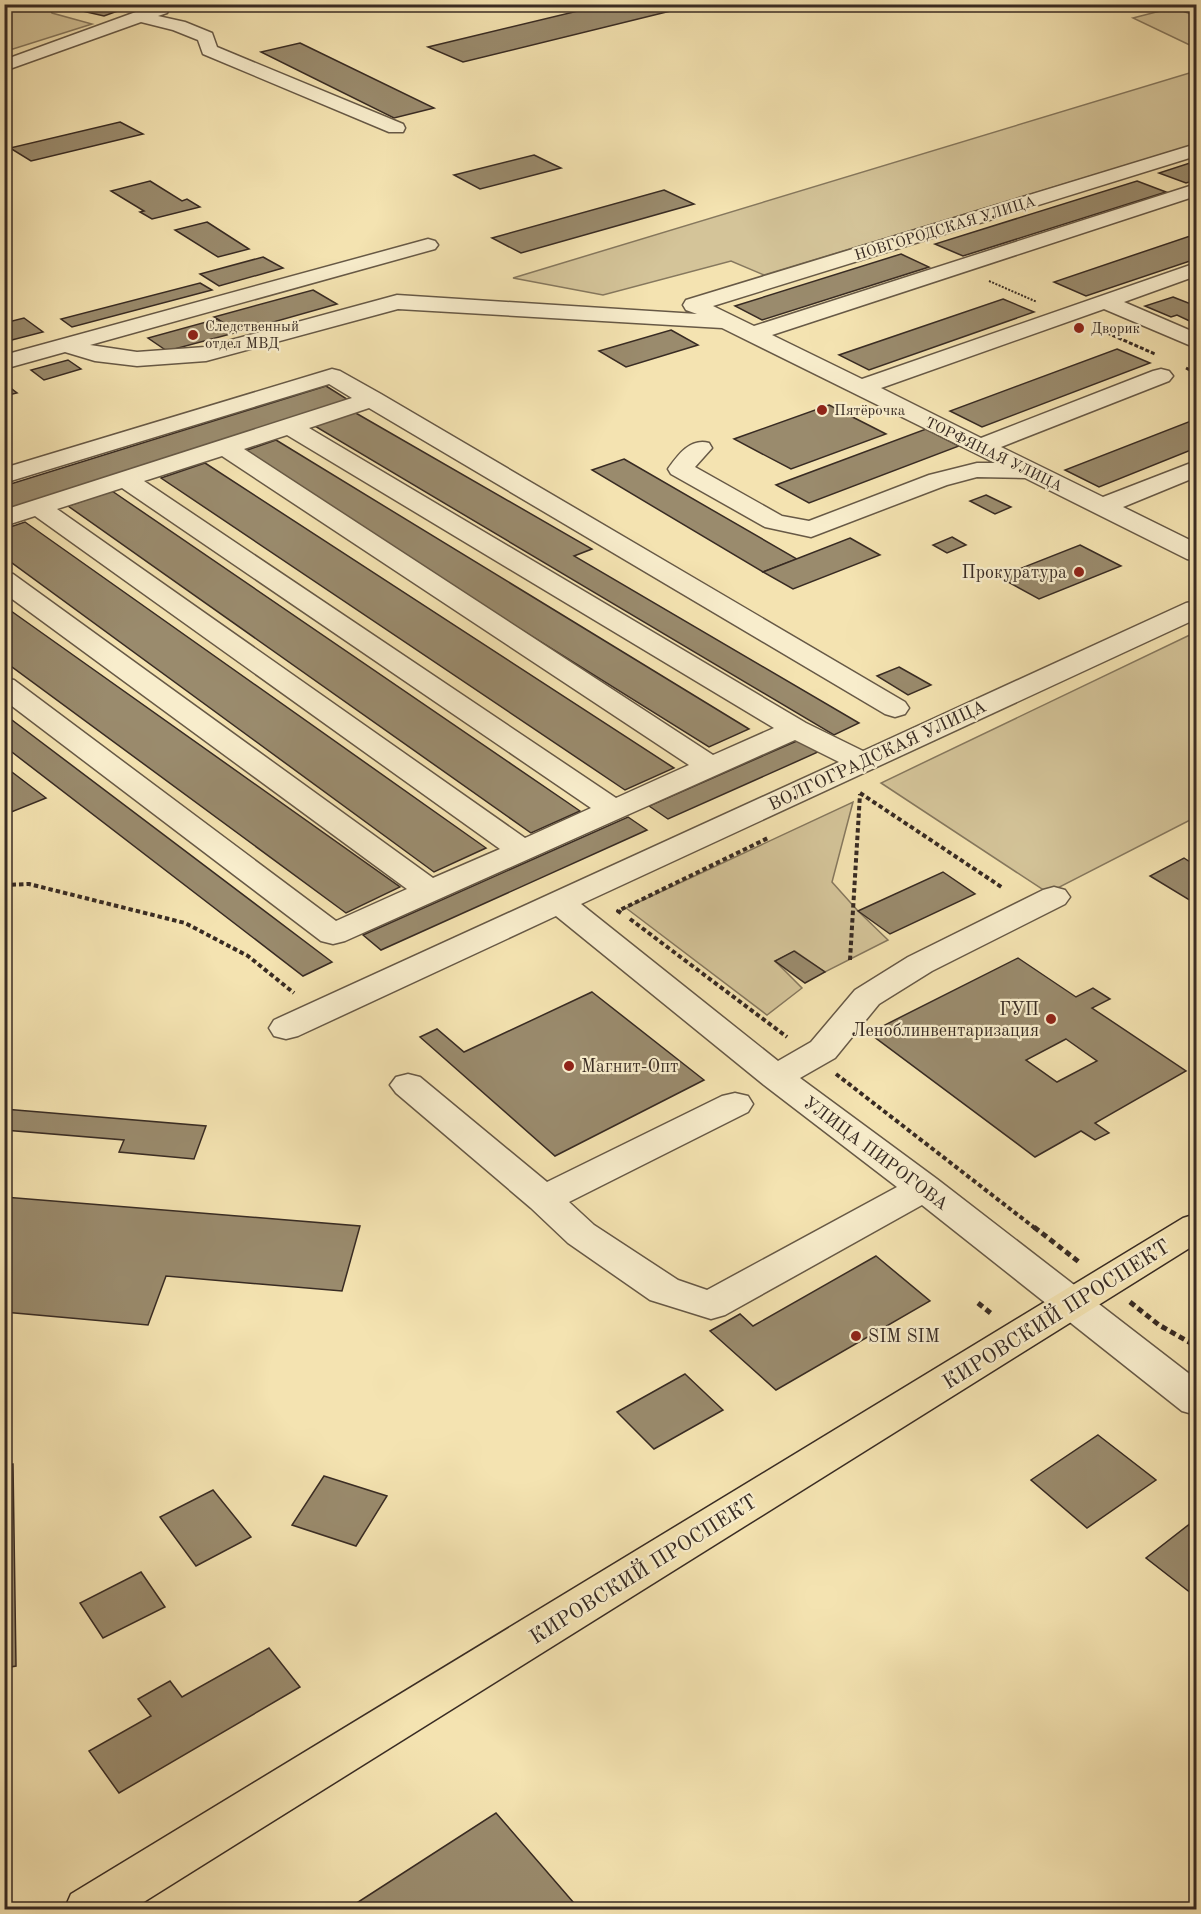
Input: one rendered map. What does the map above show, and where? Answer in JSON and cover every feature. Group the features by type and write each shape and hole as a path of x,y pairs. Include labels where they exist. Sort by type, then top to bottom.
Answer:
{"main road":[{"name":"КИРОВСКИЙ ПРОСПЕКТ","path":"88,1910 1074,1305 1197,1227"}],"street":[{"path":"4,66 174,4"},
{"path":"1185,5 1197,7"},
{"path":"141,17 193,30 206,37 209,50 396,128"},
{"name":"НОВГОРОДСКАЯ УЛИЦА","path":"694,305 1197,150"},
{"path":"1129,171 1192,191"},
{"path":"752,334 1192,191"},
{"path":"901,241 958,268"},
{"path":"4,362 428,245"},
{"path":"859,388 1197,268"},
{"path":"1104,301 1197,341"},
{"path":"65,345 95,354 137,359 206,354 397,302 725,321"},
{"name":"ТОРФЯНАЯ УЛИЦА","path":"694,305 1197,553"},
{"path":"4,476 332,376 895,708"},
{"path":"979,447 1161,376"},
{"path":"4,518 373,399"},
{"path":"289,426 796,729 862,775"},
{"path":"225,447 712,766"},
{"path":"700,448 680,469 774,522 811,529 938,480 977,470 1032,472"},
{"path":"1102,507 1197,468"},
{"path":"125,479 614,810"},
{"path":"38,507 522,850"},
{"path":"4,580 430,891"},
{"name":"ВОЛГОГРАДСКАЯ УЛИЦА","path":"286,1028 558,902 862,775 1197,609"},
{"path":"4,686 333,934 796,729"},
{"path":"776,1077 823,1050 867,998 876,992 920,964 1054,897"},
{"name":"УЛИЦА ПИРОГОВА","path":"558,902 776,1077 924,1188 1197,1400"},
{"path":"408,1086 544,1198 581,1234 664,1290 711,1305 924,1188"},
{"path":"544,1198 735,1104"}],"path":[{"path":"850,960 862,775"},
{"path":"850,798 860,793"},
{"path":"860,793 1003,888"},
{"path":"776,834 618,910 812,1056 1064,1251"},
{"path":"4,885 29,884 185,922 248,956 318,1013"}],"shaded area":[{"path":"6,5 48,5 52,13 92,24 13,49 5,48 5,12 11,10"},
{"path":"1164,10 1180,10 1196,16 1196,48 1133,18"},
{"path":"1196,71 1196,144 764,275 731,261 603,295 513,278"},
{"path":"1196,632 1196,817 1048,893 881,783"},
{"path":"853,802 832,882 888,940 825,972 795,951 775,961 802,988 767,1015 626,908"}],"building":[{"path":"63,4 137,4 104,16 60,6"},
{"path":"607,4 699,4 463,62 428,47"},
{"path":"300,43 434,108 394,118 261,52"},
{"path":"120,122 143,134 31,161 10,148"},
{"path":"534,155 561,168 480,189 454,175"},
{"path":"1196,161 1196,180 1186,183 1159,173"},
{"path":"150,181 182,201 187,199 200,207 152,219 140,212 144,211 111,191"},
{"path":"1137,181 1166,192 963,256 935,244"},
{"path":"664,190 694,204 521,253 492,238"},
{"path":"207,222 249,249 218,257 175,230"},
{"path":"1196,234 1196,259 1086,296 1054,282"},
{"path":"901,254 929,267 762,320 735,306"},
{"path":"263,257 283,268 219,286 200,274"},
{"path":"200,283 212,290 72,327 61,319"},
{"path":"313,290 337,304 238,332 214,317"},
{"path":"1173,297 1196,306 1196,324 1177,315 1171,317 1145,306"},
{"path":"1003,299 1034,312 869,370 839,355"},
{"path":"24,318 43,332 4,342 4,323"},
{"name":"Следственный отдел МВД","path":"217,319 238,332 167,351 148,338"},
{"path":"671,330 698,345 626,367 599,351"},
{"path":"1117,349 1150,363 982,427 950,411"},
{"path":"68,360 81,369 44,380 31,370"},
{"path":"4,383 17,393 4,396"},
{"path":"326,386 350,401 4,510 4,486"},
{"path":"829,405 886,434 791,469 734,439"},
{"path":"354,412 592,549 574,556 859,723 834,735 313,425"},
{"path":"1196,419 1196,448 1099,487 1065,470"},
{"path":"926,429 959,446 809,503 776,485"},
{"path":"276,440 749,729 709,747 239,453"},
{"path":"624,459 797,559 763,572 592,470"},
{"path":"205,463 674,768 625,790 161,478"},
{"path":"112,491 580,811 531,833 68,506"},
{"path":"986,495 1011,507 995,514 970,501"},
{"path":"25,522 486,848 434,872 4,557 4,529"},
{"path":"952,537 966,545 947,553 933,545"},
{"path":"850,538 880,555 793,589 763,572"},
{"path":"1080,545 1121,566 1039,599 999,577"},
{"path":"4,606 400,887 346,913 4,661"},
{"path":"899,667 931,685 908,695 877,676"},
{"path":"4,714 332,962 303,976 4,746"},
{"path":"799,740 818,752 668,819 649,806"},
{"path":"4,766 46,798 4,815"},
{"path":"628,817 647,830 381,950 363,935"},
{"path":"1184,858 1196,866 1196,904 1150,876"},
{"path":"943,872 975,894 890,934 858,911"},
{"path":"794,951 825,972 805,983 775,961"},
{"path":"1018,958 1076,997 1093,988 1110,999 1092,1008 1186,1071 1095,1123 1109,1133 1095,1140 1081,1131 1035,1157 869,1033","holes":["1066,1039 1097,1061 1057,1082 1026,1060"]},
{"name":"Магнит-Опт","path":"592,992 704,1080 555,1156 420,1037 437,1029 464,1052"},
{"path":"4,1109 206,1126 194,1159 119,1152 124,1140 4,1130"},
{"path":"4,1197 360,1226 342,1291 166,1276 148,1325 4,1312"},
{"path":"876,1256 930,1301 776,1390 710,1331 740,1314 753,1326"},
{"path":"685,1374 723,1410 654,1449 617,1412"},
{"path":"1098,1435 1156,1480 1087,1528 1031,1480"},
{"path":"13,1464 16,1666 4,1668 4,1465"},
{"path":"324,1476 387,1496 356,1546 292,1525"},
{"path":"213,1490 251,1537 196,1566 160,1517"},
{"path":"1196,1519 1196,1597 1146,1558"},
{"path":"141,1572 165,1607 103,1638 80,1603"},
{"path":"269,1648 300,1687 119,1793 89,1751 151,1716 138,1699 170,1681 182,1697"},
{"path":"496,1813 580,1910 355,1910 352,1906"}],"place":[{"name":"Дворик","path":"1079,328"},
{"name":"Следственный отдел МВД","path":"193,335"},
{"name":"Пятёрочка","path":"822,410"},
{"name":"Прокуратура","path":"1079,572"},
{"name":"ГУП Леноблинвентаризация","path":"1051,1019"},
{"name":"Магнит-Опт","path":"569,1066"},
{"name":"SIM SIM","path":"856,1336"}]}
